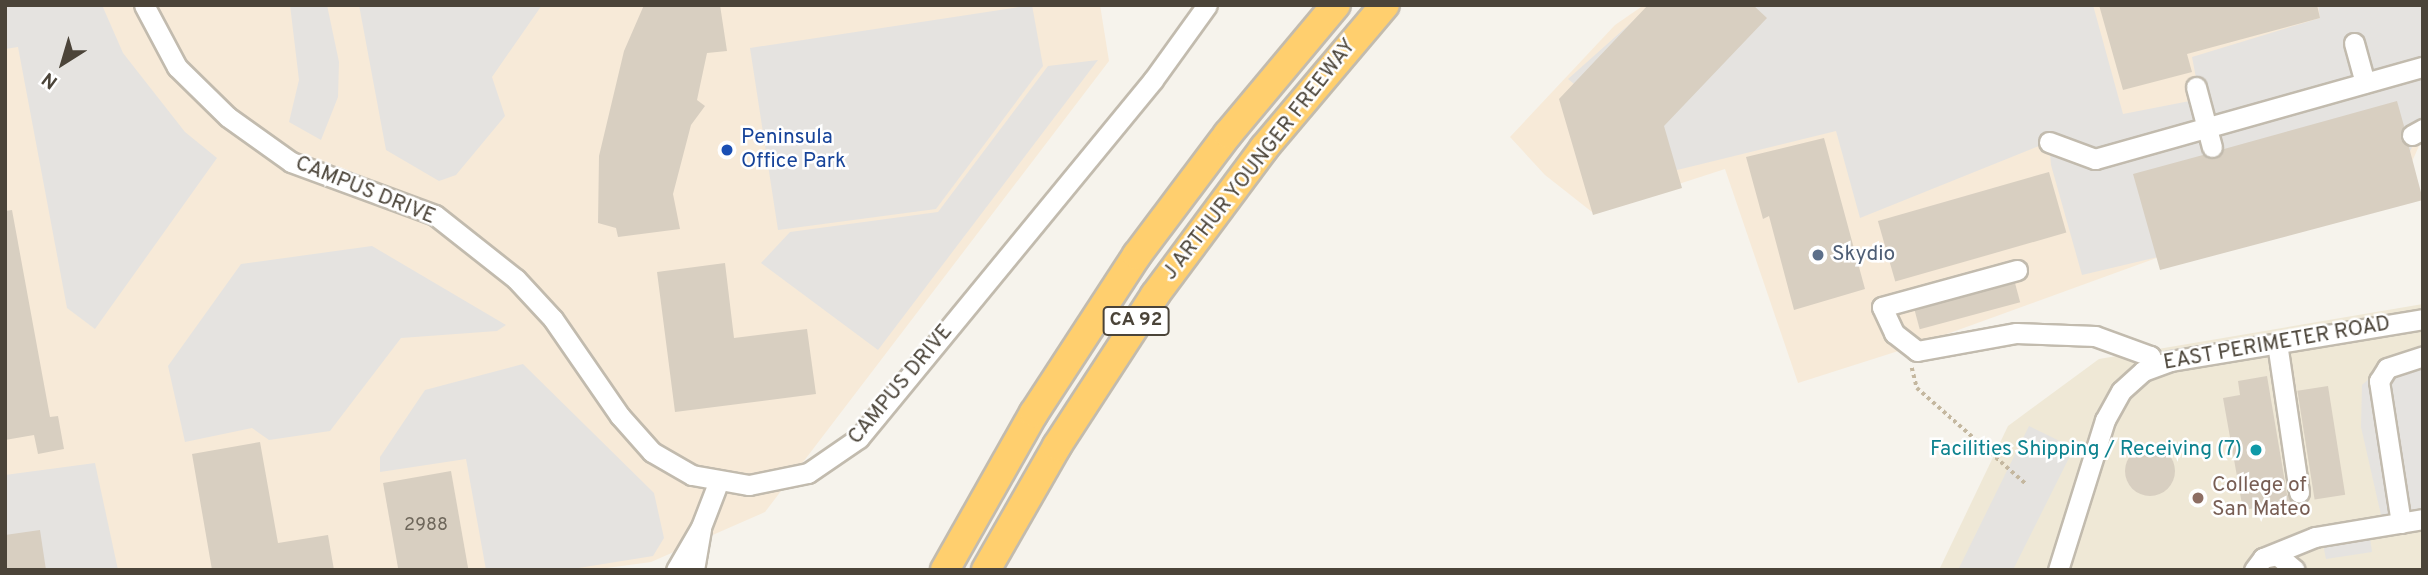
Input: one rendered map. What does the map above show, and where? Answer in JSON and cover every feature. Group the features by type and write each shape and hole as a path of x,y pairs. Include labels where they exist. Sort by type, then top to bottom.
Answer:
{"highway":[{"path":"1205,164 1312,5"},
{"name":"J ARTHUR YOUNGER FREEWAY","path":"945,570 1074,349 1205,164 1336,5"},
{"name":"J ARTHUR YOUNGER FREEWAY","path":"986,570 1057,446 1135,324 1220,205 1311,90 1385,5"},
{"path":"1311,90 1407,5"}],"street":[{"name":"CAMPUS DRIVE","path":"144,5 177,67 228,117 290,162 435,215 516,279 578,349 620,416 652,452 683,471 718,483 760,485 793,478 825,464 859,438 1145,90 1207,5"},
{"path":"2354,43 2365,83"},
{"path":"2049,142 2095,159 2423,67"},
{"path":"2196,87 2211,147"},
{"path":"2017,270 1882,307 1899,339 1917,351 2016,333 2095,336 2150,356 2155,365"},
{"name":"EAST PERIMETER ROAD","path":"2058,570 2112,405 2130,381 2155,365 2423,319"},
{"path":"2277,343 2299,492"},
{"path":"2401,523 2379,381 2387,368 2423,356"},
{"path":"676,570 701,527 718,483"},
{"path":"2259,564 2330,534 2423,519"},
{"path":"695,570 701,527"},
{"path":"2259,564 2284,557 2297,570 2309,547 2330,534"}],"path":[{"path":"1917,351 1910,361 1917,387 2026,484"}],"shaded area":[{"path":"5,5 1100,5 1109,61 765,512 651,562 592,570 5,570"},
{"path":"5,5 102,5 123,53 185,132 217,158 95,329 67,308 18,47 5,49"},
{"path":"290,5 327,5 339,62 338,97 321,140 289,122 299,80"},
{"path":"359,5 542,5 492,77 505,116 456,175 439,181 386,150"},
{"path":"1032,5 1043,66 936,209 778,230 750,48"},
{"path":"1644,5 2423,5 2423,137 2410,166 1914,346 1798,383 1725,169 1592,212 1545,175 1510,137 1615,25"},
{"path":"1651,5 2093,5 2123,114 2200,99 2192,57 2320,18 2318,5 2423,5 2423,124 2404,164 2259,233 2082,275 2051,165 2049,142 1860,218 1836,131 1665,173 1641,138 1568,79"},
{"path":"1098,60 878,350 761,263 790,232 938,212 1048,66"},
{"path":"372,246 506,325 497,331 401,338 330,431 269,440 252,428 185,442 168,366 241,264"},
{"name":"College of San Mateo","path":"2423,304 2423,570 1939,570 2008,426 2099,359"},
{"path":"2423,352 2423,529 2370,538 2372,552 2326,559 2323,544 2364,527 2381,515 2361,427 2362,385 2387,363"},
{"path":"523,364 654,493 664,538 653,556 566,570 486,570 466,459 380,472 380,457 425,390"},
{"path":"2029,426 2074,448 2013,570 1958,570"},
{"path":"95,463 118,570 5,570 5,475"}],"building":[{"path":"644,5 720,5 727,51 707,53 697,100 705,106 691,125 673,194 680,229 618,237 616,228 598,223 599,156 624,51"},
{"path":"1648,5 1753,5 1767,18 1664,126 1682,188 1593,215 1559,99"},
{"path":"2099,5 2317,5 2320,18 2187,54 2192,72 2123,90"},
{"path":"2397,101 2404,126 2401,140 2409,147 2423,200 2160,270 2133,174 2203,155 2216,159 2224,149"},
{"name":"Skydio","path":"1824,138 1865,289 1794,310 1769,216 1763,219 1746,157"},
{"path":"2049,172 2066,233 1895,282 1878,221"},
{"path":"12,210 50,417 58,416 64,449 38,454 34,435 5,440 5,211"},
{"path":"725,263 734,338 807,329 816,394 675,412 657,272"},
{"path":"2015,283 2020,302 1920,329 1915,310"},
{"name":"Facilities Shipping / Receiving (7)","path":"2267,376 2287,494 2292,502 2243,510 2223,398 2240,395 2238,381"},
{"path":"2328,386 2345,495 2315,499 2297,391"},
{"path":"260,442 278,543 328,535 334,570 212,570 192,454"},
{"path":"2150,446 2168,453 2175,471 2168,489 2150,496 2132,489 2125,471 2132,453"},
{"path":"451,471 468,570 398,570 383,483"},
{"path":"40,530 46,570 5,570 5,535"}],"place":[{"name":"Peninsula Office Park","path":"727,150"},
{"name":"Skydio","path":"1818,255"},
{"name":"Facilities Shipping / Receiving (7)","path":"2256,450"},
{"name":"College of San Mateo","path":"2198,498"}]}
